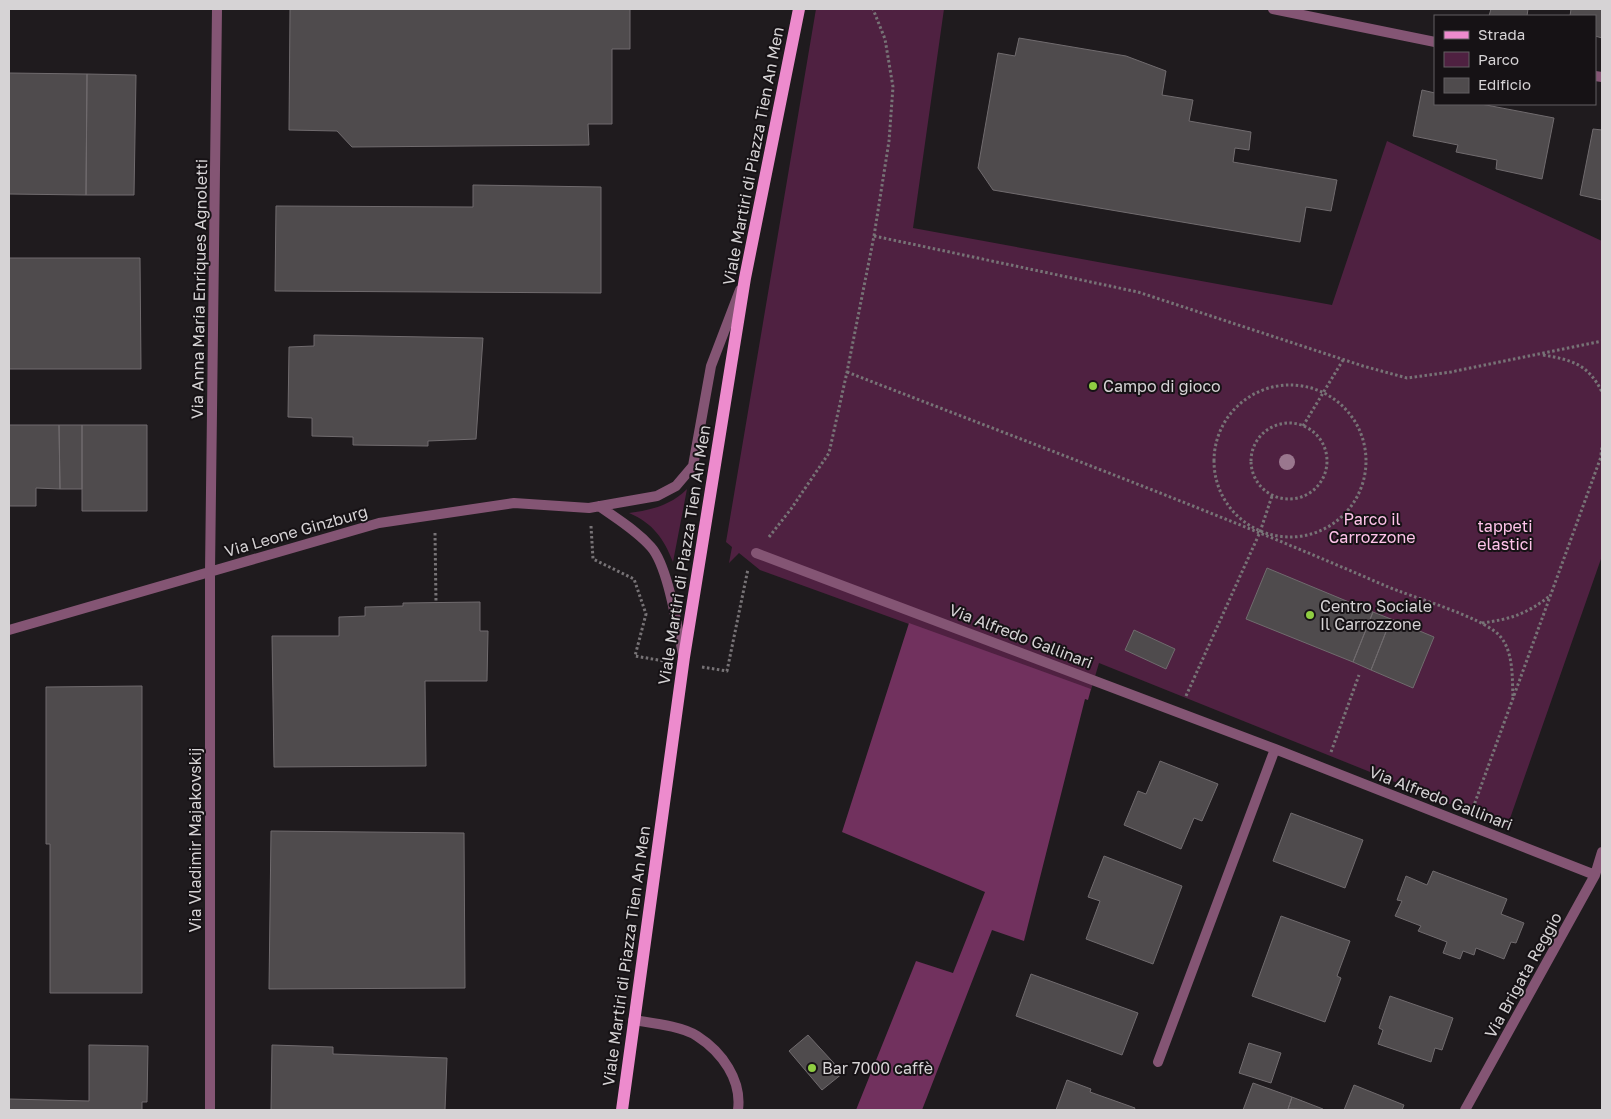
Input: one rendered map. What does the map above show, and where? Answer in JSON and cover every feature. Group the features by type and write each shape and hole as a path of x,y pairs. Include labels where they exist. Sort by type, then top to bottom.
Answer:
{"main road":[{"name":"Viale Martiri di Piazza Tien An Men","path":"622,1110 684,657 745,278 799,9"}],"street":[{"name":"Via Anna Maria Enriques Agnoletti","path":"210,570 217,9"},
{"path":"1273,9 1434,42"},
{"name":"Via Leone Ginzburg","path":"9,630 210,570 380,523 514,503 594,507 657,496 676,486 693,466 711,366 726,322 745,278"},
{"name":"Via Leone Ginzburg","path":"594,507 631,528 652,548 664,573 684,657"},
{"name":"Via Alfredo Gallinari","path":"756,553 1119,689 1595,875"},
{"name":"Via Vladimir Majakovskij","path":"210,570 210,1110"},
{"path":"1158,1062 1275,749"},
{"name":"Via Brigata Reggio","path":"1465,1110 1595,875 1602,852"},
{"path":"633,1020 696,1035 722,1058 734,1077 739,1100 738,1110"}],"path":[{"path":"727,671 745,576 756,553 791,510 829,453 847,372 874,236 889,141 893,87 885,39 873,9"},
{"path":"874,236 1138,292 1407,378 1432,376 1602,341"},
{"path":"1540,354 1571,360 1596,380 1602,392"},
{"path":"1303,426 1343,359"},
{"path":"847,372 1260,532 1405,595 1481,623 1499,636 1506,646 1510,657 1513,698"},
{"path":"1301,384 1324,391 1340,402 1354,417 1362,435 1367,454 1366,474 1360,493 1349,510 1335,523 1318,532 1298,537 1279,537 1260,532 1239,518 1223,499 1214,476 1214,452 1220,428 1234,408 1253,393 1276,385 1301,384"},
{"path":"1292,423 1303,426 1314,432 1327,452 1327,465 1324,477 1318,487 1308,495 1297,499 1284,500 1272,496 1256,480 1251,469 1251,457 1254,446 1260,436 1280,424 1292,423"},
{"path":"1600,460 1602,446"},
{"path":"1467,825 1602,454"},
{"path":"1178,712 1260,532 1272,496"},
{"path":"594,507 593,559 634,579 646,614 635,656"},
{"path":"434,515 436,602"},
{"path":"1481,623 1511,619 1536,607 1551,594"},
{"path":"1325,769 1359,675"}],"green space":[{"name":"Parco il Carrozzone","path":"816,9 944,9 913,228 1332,305 1387,141 1602,241 1602,556 1507,827 1099,663 1091,690 760,570 739,553 729,563 732,547 726,542"},
{"path":"687,489 673,562 666,546 657,533 645,522 629,513 661,506 681,495"}],"shaded area":[{"path":"909,623 1091,689 1088,700 1085,699 1024,941 992,930 922,1110 856,1110 916,961 953,973 985,892 842,832"}],"building":[{"path":"290,9 630,9 630,49 612,49 612,124 588,124 589,145 352,147 337,131 289,130"},
{"path":"1491,9 1528,9 1527,15 1489,15"},
{"path":"1571,9 1602,9 1602,38 1596,36 1596,15 1570,15"},
{"path":"1019,38 1126,56 1166,71 1162,95 1193,100 1189,121 1251,132 1249,150 1235,148 1233,162 1337,180 1331,211 1306,207 1300,242 993,190 978,168 998,53 1015,56"},
{"path":"9,73 87,74 86,195 9,194"},
{"path":"87,74 136,75 134,195 86,195"},
{"path":"1422,90 1434,93 1434,105 1486,105 1554,118 1542,179 1496,169 1497,160 1456,152 1458,145 1413,136"},
{"path":"1593,129 1602,130 1602,200 1580,195"},
{"path":"473,185 601,187 601,293 275,291 276,206 473,207"},
{"path":"9,258 140,258 141,369 9,369"},
{"path":"314,335 483,338 476,439 428,441 428,446 353,445 353,437 312,436 312,418 288,417 289,347 314,346"},
{"path":"9,425 59,425 60,489 36,488 36,506 9,506"},
{"path":"59,425 82,425 82,489 60,489"},
{"path":"82,425 147,425 147,511 82,511"},
{"name":"Centro Sociale Il Carrozzone","path":"1267,568 1373,612 1353,662 1246,619"},
{"path":"480,602 480,631 488,631 487,681 425,681 426,766 274,767 272,636 339,636 339,617 365,616 365,607 403,606 403,603"},
{"path":"1373,612 1391,619 1371,670 1353,662"},
{"name":"Centro Sociale Il Carrozzone","path":"1391,619 1434,637 1413,688 1371,670"},
{"path":"1134,630 1175,649 1166,669 1125,650"},
{"path":"142,686 142,993 50,993 50,844 46,844 46,687"},
{"path":"1160,761 1218,784 1202,821 1194,818 1181,849 1124,825 1138,791 1146,794"},
{"path":"1291,813 1363,840 1345,888 1273,861"},
{"path":"271,831 464,833 465,988 269,989"},
{"path":"1104,856 1182,886 1153,964 1086,939 1100,901 1088,897"},
{"path":"1433,871 1507,899 1501,914 1524,923 1516,943 1511,942 1504,959 1476,948 1474,955 1463,951 1460,959 1443,953 1447,942 1418,931 1421,926 1395,916 1402,901 1397,900 1406,876 1427,885"},
{"path":"1281,916 1350,941 1337,976 1341,978 1325,1022 1252,996"},
{"path":"1031,974 1138,1013 1122,1055 1016,1016"},
{"path":"1390,996 1453,1018 1442,1050 1435,1048 1431,1062 1378,1044 1383,1030 1379,1028"},
{"path":"808,1035 843,1073 822,1090 789,1051"},
{"path":"1249,1043 1281,1053 1271,1083 1239,1073"},
{"path":"89,1045 148,1046 147,1102 142,1102 142,1110 9,1110 9,1099 89,1101"},
{"path":"272,1045 333,1047 333,1054 447,1058 445,1110 271,1110"},
{"path":"1067,1080 1091,1089 1090,1092 1135,1108 1134,1110 1056,1110"},
{"path":"1253,1083 1292,1097 1288,1109 1290,1110 1243,1110"},
{"path":"1354,1085 1404,1105 1402,1110 1344,1110"},
{"path":"1292,1097 1323,1109 1323,1110 1288,1109"}],"place":[{"name":"Campo di gioco","path":"1093,386"},
{"name":"Centro Sociale Il Carrozzone","path":"1310,615"},
{"name":"Bar 7000 caffè","path":"812,1068"}],"park label":[{"name":"tappeti elastici","path":"1505,535"}]}
